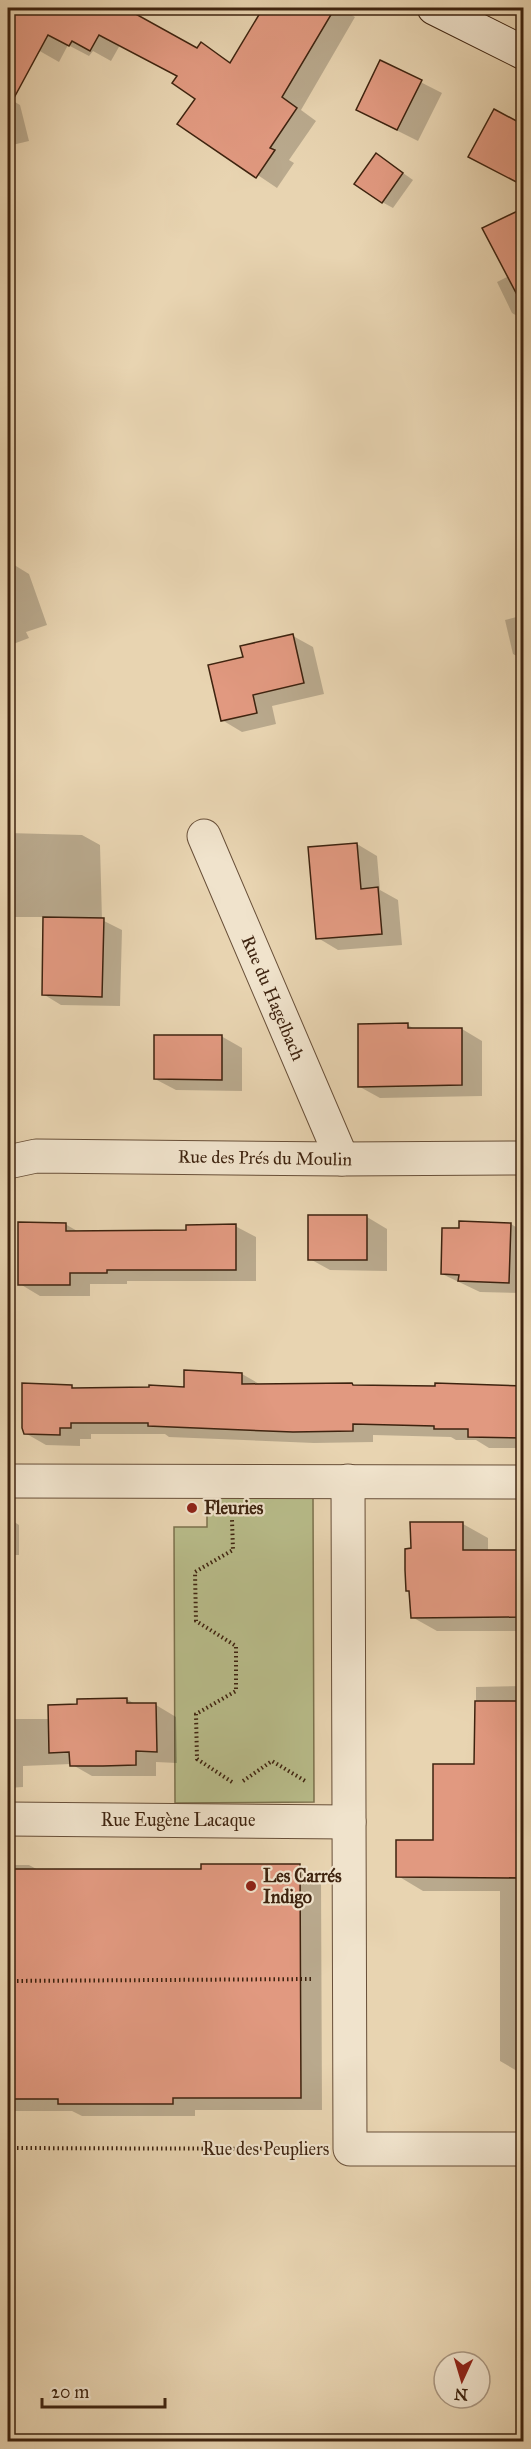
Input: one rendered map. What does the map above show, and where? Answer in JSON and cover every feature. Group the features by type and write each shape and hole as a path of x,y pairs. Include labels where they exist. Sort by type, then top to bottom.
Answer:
{"street":[{"path":"434,8 524,53"},
{"name":"Rue du Hagelbach","path":"204,836 342,1159"},
{"name":"Rue des Prés du Moulin","path":"8,1162 36,1156 524,1158"},
{"path":"8,1481 524,1482"},
{"path":"348,1481 350,2149"},
{"name":"Rue Eugène Lacaque","path":"8,1819 349,1822"},
{"name":"Rue des Peupliers","path":"350,2149 524,2149"}],"path":[{"path":"231,1481 233,1550 195,1572 196,1621 236,1646 236,1691 196,1714 197,1759 237,1785 272,1761 314,1787 349,1822"},
{"path":"8,1981 350,1979"},
{"name":"Rue des Peupliers","path":"8,2148 350,2149"}],"green space":[{"path":"207,1494 313,1494 314,1802 175,1803 174,1527 207,1527"}],"building":[{"path":"8,8 125,8 197,48 201,42 230,63 263,8 335,8 282,97 297,108 270,148 275,150 256,178 177,124 195,99 172,83 177,76 99,35 90,51 72,41 69,46 48,35 8,109"},
{"path":"380,60 422,80 397,130 356,110"},
{"path":"494,109 524,125 524,186 468,157"},
{"path":"376,153 403,173 382,203 354,184"},
{"path":"524,208 524,308 482,228"},
{"path":"293,634 304,683 253,695 257,713 221,721 208,665 243,657 240,646"},
{"path":"357,843 361,889 378,887 382,934 316,939 308,847"},
{"path":"43,917 104,918 102,997 42,995"},
{"path":"408,1023 408,1028 462,1028 462,1085 358,1087 358,1024"},
{"path":"154,1035 222,1035 222,1080 154,1079"},
{"path":"308,1215 367,1215 367,1260 308,1260"},
{"path":"459,1221 511,1223 509,1283 458,1281 459,1275 441,1274 442,1228 459,1228"},
{"path":"18,1222 66,1223 66,1231 186,1230 186,1225 236,1224 236,1270 107,1270 107,1273 70,1273 70,1285 18,1285"},
{"path":"184,1370 242,1373 242,1384 352,1383 353,1385 435,1386 435,1383 524,1386 524,1438 468,1437 468,1429 434,1429 434,1426 353,1424 353,1431 293,1432 148,1426 148,1423 71,1423 71,1428 60,1428 60,1435 24,1434 22,1383 72,1385 72,1388 149,1387 149,1385 184,1387"},
{"path":"410,1522 463,1522 463,1550 524,1550 524,1617 411,1618 405,1570 405,1549 411,1548"},
{"path":"127,1698 127,1703 156,1703 157,1752 136,1751 136,1765 103,1766 70,1766 69,1752 49,1753 48,1705 77,1704 77,1699"},
{"path":"475,1701 524,1701 524,1878 396,1877 396,1840 433,1840 433,1764 474,1764"},
{"path":"201,1864 300,1864 301,2098 173,2098 173,2104 58,2104 58,2099 8,2099 8,1869 201,1869"}],"place":[{"name":"Fleuries","path":"192,1508"},
{"name":"Les Carrés Indigo","path":"251,1886"}]}
